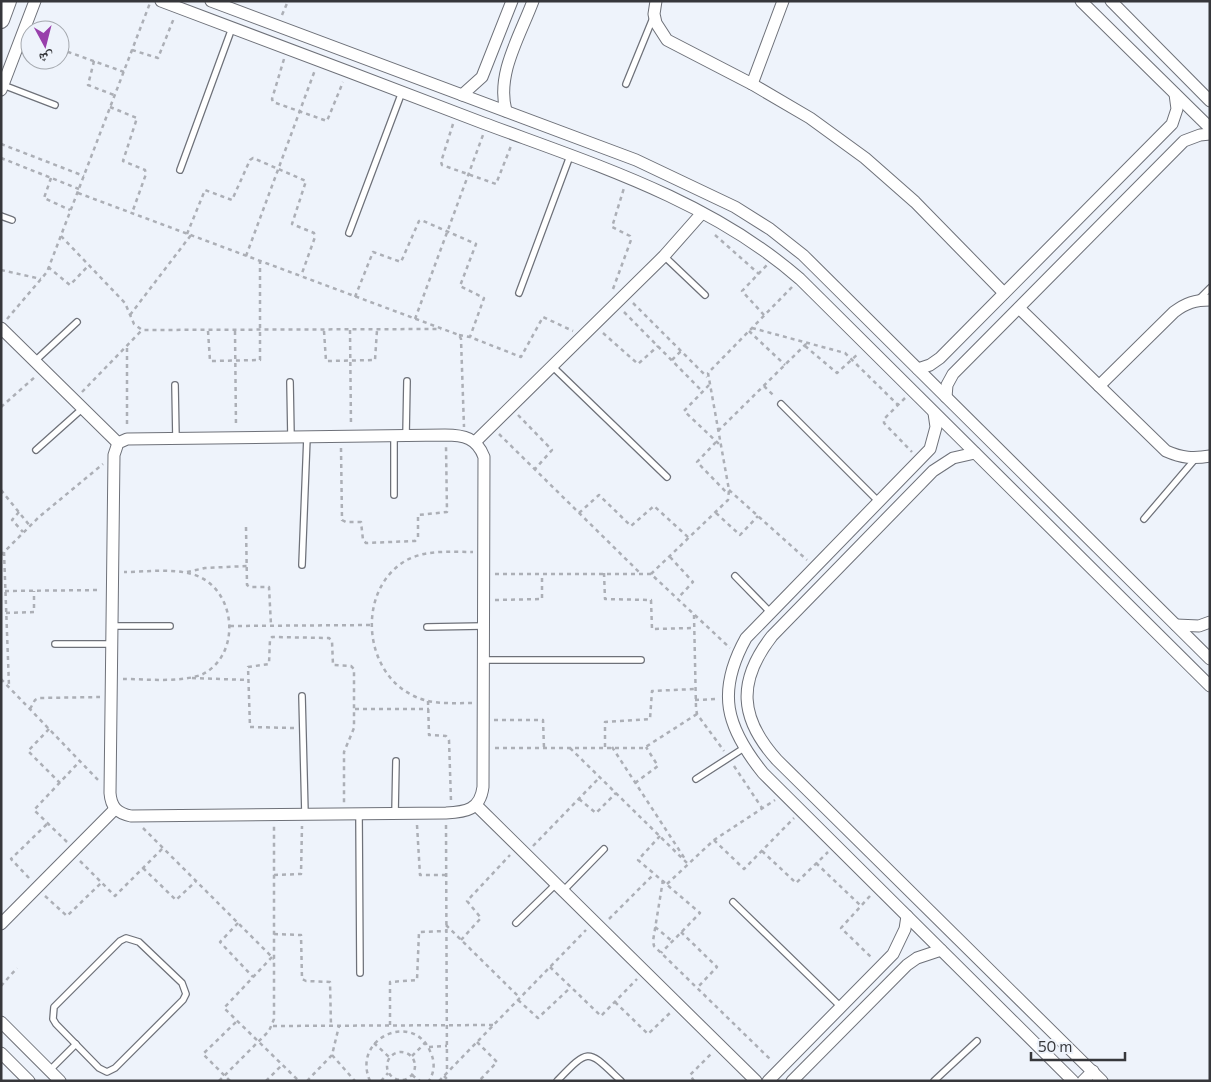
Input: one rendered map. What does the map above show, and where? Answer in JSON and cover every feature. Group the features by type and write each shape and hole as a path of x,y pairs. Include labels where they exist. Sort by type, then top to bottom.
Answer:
{"street":[{"path":"1,20 8,1"},
{"path":"2,88 35,1"},
{"path":"161,1 627,177 700,216 752,240 800,279 1210,686"},
{"path":"212,1 636,160 735,207 770,229 803,255 1210,659"},
{"path":"462,95 482,77 512,1"},
{"path":"506,112 503,94 504,76 533,1"},
{"path":"656,1 654,14 660,32 667,40 752,84 810,118 865,158 915,202 1004,293"},
{"path":"752,84 783,1"},
{"path":"1081,1 1210,128"},
{"path":"1110,1 1210,101"},
{"path":"918,369 935,362 1172,124 1177,109 1175,94"},
{"path":"946,397 947,385 953,374 1184,141 1200,135 1210,134"},
{"path":"1,327 78,404 122,441 406,435 469,439 491,426 664,256 700,216"},
{"path":"1099,386 1174,312 1185,304 1204,300"},
{"path":"1019,308 1166,451 1180,457 1196,458 1210,456"},
{"path":"934,413 935,439 921,460 769,611 746,638 737,654 730,678 729,699 733,726 744,748 784,794 1073,1081"},
{"path":"122,441 114,455 110,792 111,802 116,809 122,814 131,816 448,813 470,811 477,806 482,797 483,787 484,457 469,439"},
{"path":"975,453 959,456 943,464 914,490 772,636 758,654 749,676 747,699 751,722 762,743 1102,1081"},
{"path":"901,479 914,490"},
{"path":"1176,626 1199,626 1210,622"},
{"path":"477,806 756,1081"},
{"path":"1,924 116,809"},
{"path":"768,1081 841,1007 901,942 906,929 907,916"},
{"path":"932,940 945,927"},
{"path":"792,1081 889,983 917,958 941,950"},
{"path":"878,968 889,983"},
{"path":"1,1022 60,1081"},
{"path":"1,1054 28,1081"},
{"path":"1083,1081 1093,1071"}],"lane":[{"path":"626,84 654,14"},
{"path":"180,170 232,28"},
{"path":"2,88 55,105"},
{"path":"349,232 402,92"},
{"path":"519,293 570,156"},
{"path":"1,216 12,220"},
{"path":"664,256 705,295"},
{"path":"1204,300 1210,288"},
{"path":"35,361 77,322"},
{"path":"552,366 667,477"},
{"path":"406,381 406,435"},
{"path":"290,382 291,437"},
{"path":"175,385 176,439"},
{"path":"36,450 78,404"},
{"path":"781,404 879,502"},
{"path":"394,436 394,495"},
{"path":"302,565 307,437"},
{"path":"1144,519 1196,458"},
{"path":"735,576 769,611"},
{"path":"112,626 170,626"},
{"path":"428,627 483,626"},
{"path":"55,644 112,644"},
{"path":"484,660 641,660"},
{"path":"302,696 303,814"},
{"path":"696,779 744,748"},
{"path":"395,814 396,761"},
{"path":"359,814 360,973"},
{"path":"516,923 604,849"},
{"path":"733,902 841,1007"},
{"path":"133,938 139,942 185,988 183,1000 111,1071 107,1072 99,1068 76,1044 53,1019 54,1007 120,941 133,938"},
{"path":"934,1081 977,1041"},
{"path":"50,1070 76,1044"},
{"path":"557,1081 578,1059 590,1055 596,1057 621,1081"}],"path":[{"path":"1,327 42,279 48,267 151,1"},
{"path":"278,26 288,1"},
{"path":"132,50 158,58 178,8"},
{"path":"287,49 272,101 300,112 327,121 347,71"},
{"path":"70,53 124,72"},
{"path":"94,61 88,85 115,95"},
{"path":"246,256 319,61"},
{"path":"110,107 137,118 123,161 145,170 146,174 132,213"},
{"path":"456,112 441,164 469,175 496,184 516,135"},
{"path":"415,319 487,124"},
{"path":"1,144 84,176"},
{"path":"1,158 79,188"},
{"path":"187,234 205,190 232,200 251,158 306,181 292,224 314,234 315,237 301,276"},
{"path":"612,292 631,240 630,236 614,230 612,225 627,177"},
{"path":"51,178 44,198 71,211"},
{"path":"78,193 521,357 544,317 583,336"},
{"path":"700,216 759,274"},
{"path":"355,297 373,252 401,262 420,220 476,244 460,286 484,298 470,337"},
{"path":"130,316 191,235"},
{"path":"61,236 125,303 134,324 142,330 443,329"},
{"path":"764,315 743,292 775,257"},
{"path":"208,331 210,361 260,360 260,261"},
{"path":"48,267 70,284 89,265"},
{"path":"1,270 42,279"},
{"path":"651,574 725,504 728,494 729,490 709,384 708,377 710,371 800,279"},
{"path":"625,295 708,377"},
{"path":"615,304 702,391"},
{"path":"594,325 636,364 640,364 658,346"},
{"path":"752,328 840,351 852,360 898,405"},
{"path":"78,404 142,330"},
{"path":"324,330 325,360 375,359 376,330"},
{"path":"350,330 351,436"},
{"path":"235,331 236,438"},
{"path":"749,331 785,365"},
{"path":"458,335 461,339 469,439"},
{"path":"718,432 808,342"},
{"path":"805,345 837,373 867,345"},
{"path":"122,441 127,346"},
{"path":"672,361 682,351"},
{"path":"1,407 44,370"},
{"path":"709,384 684,411 720,445"},
{"path":"764,386 781,404"},
{"path":"912,390 884,419 884,423 921,460"},
{"path":"510,407 552,448 552,452 535,469"},
{"path":"491,426 639,573"},
{"path":"716,441 697,462 728,494"},
{"path":"9,687 2,553 23,532 114,455"},
{"path":"1,490 30,526"},
{"path":"729,490 814,566"},
{"path":"579,513 599,495 631,526 654,506 690,538"},
{"path":"19,512 12,520 23,532"},
{"path":"716,513 740,535 758,516"},
{"path":"246,527 248,586 269,587 271,625"},
{"path":"483,703 428,701 412,696 386,674 377,659 372,642 372,625 373,607 379,589 389,574 403,562 420,555 438,552 484,552"},
{"path":"670,557 693,582 678,598"},
{"path":"113,572 187,572 205,568 247,566"},
{"path":"187,572 201,577 213,586 225,604 230,626 228,640 219,659 204,673 190,678"},
{"path":"484,600 540,600 542,598 542,573"},
{"path":"604,573 605,599 651,600 652,630 694,628"},
{"path":"483,574 651,574 737,654"},
{"path":"5,591 113,590"},
{"path":"6,613 34,612 34,591"},
{"path":"694,614 695,700 697,714 762,808"},
{"path":"230,626 372,625"},
{"path":"112,679 190,678 248,680"},
{"path":"2,682 110,792"},
{"path":"605,747 605,722 650,720 652,691 695,689"},
{"path":"30,709 35,700 39,698 112,696"},
{"path":"695,700 729,699"},
{"path":"428,701 429,735 446,736 449,740 446,875 447,1073"},
{"path":"354,709 428,709"},
{"path":"483,748 646,747 697,714"},
{"path":"483,721 542,720 544,748"},
{"path":"49,729 28,752 60,782"},
{"path":"612,747 688,864"},
{"path":"636,783 658,766 646,747"},
{"path":"570,748 688,864"},
{"path":"80,761 34,809 102,883 115,896 163,848"},
{"path":"461,940 481,918 467,904 467,901 600,778"},
{"path":"579,799 596,813 616,793"},
{"path":"667,884 714,840 784,794"},
{"path":"714,840 743,869 802,811"},
{"path":"416,813 420,875 446,875"},
{"path":"274,876 299,875 302,872 303,814"},
{"path":"219,1081 273,1026 274,815"},
{"path":"131,816 273,958"},
{"path":"48,823 11,860 67,916 102,883"},
{"path":"660,836 638,859 700,912 661,953"},
{"path":"762,851 796,882 835,844"},
{"path":"816,863 861,906"},
{"path":"143,868 176,900 196,881"},
{"path":"439,1081 550,967 655,874"},
{"path":"663,880 653,943 780,1069"},
{"path":"878,888 841,928 878,968"},
{"path":"238,923 220,942 253,977"},
{"path":"446,925 538,1018 571,988"},
{"path":"655,927 672,942"},
{"path":"390,1025 390,982 417,980 419,932 446,932"},
{"path":"681,932 717,966 697,988"},
{"path":"274,934 301,935 302,979 306,981 330,982 331,1026"},
{"path":"273,958 225,1006 225,1010 299,1081"},
{"path":"550,967 600,1016 645,971"},
{"path":"1,986 18,968"},
{"path":"615,1002 648,1034 678,1004"},
{"path":"230,1081 204,1053 237,1021"},
{"path":"399,1032 400,1025"},
{"path":"273,1026 494,1025"},
{"path":"306,1081 332,1055 340,1026"},
{"path":"370,1081 366,1061 374,1044 390,1033 399,1032 418,1036 428,1047 434,1067 430,1081"},
{"path":"477,1042 496,1062 479,1081"},
{"path":"412,1056 425,1043"},
{"path":"374,1044 389,1057"},
{"path":"694,1081 690,1074 720,1045"},
{"path":"428,1047 447,1046"},
{"path":"381,1081 388,1074 387,1062 389,1057 400,1051 412,1056"},
{"path":"332,1055 355,1081"},
{"path":"388,1074 400,1080 412,1075 415,1069 412,1056"},
{"path":"266,1081 282,1065"},
{"path":"412,1075 420,1081"},
{"path":"444,1076 449,1081"}]}
